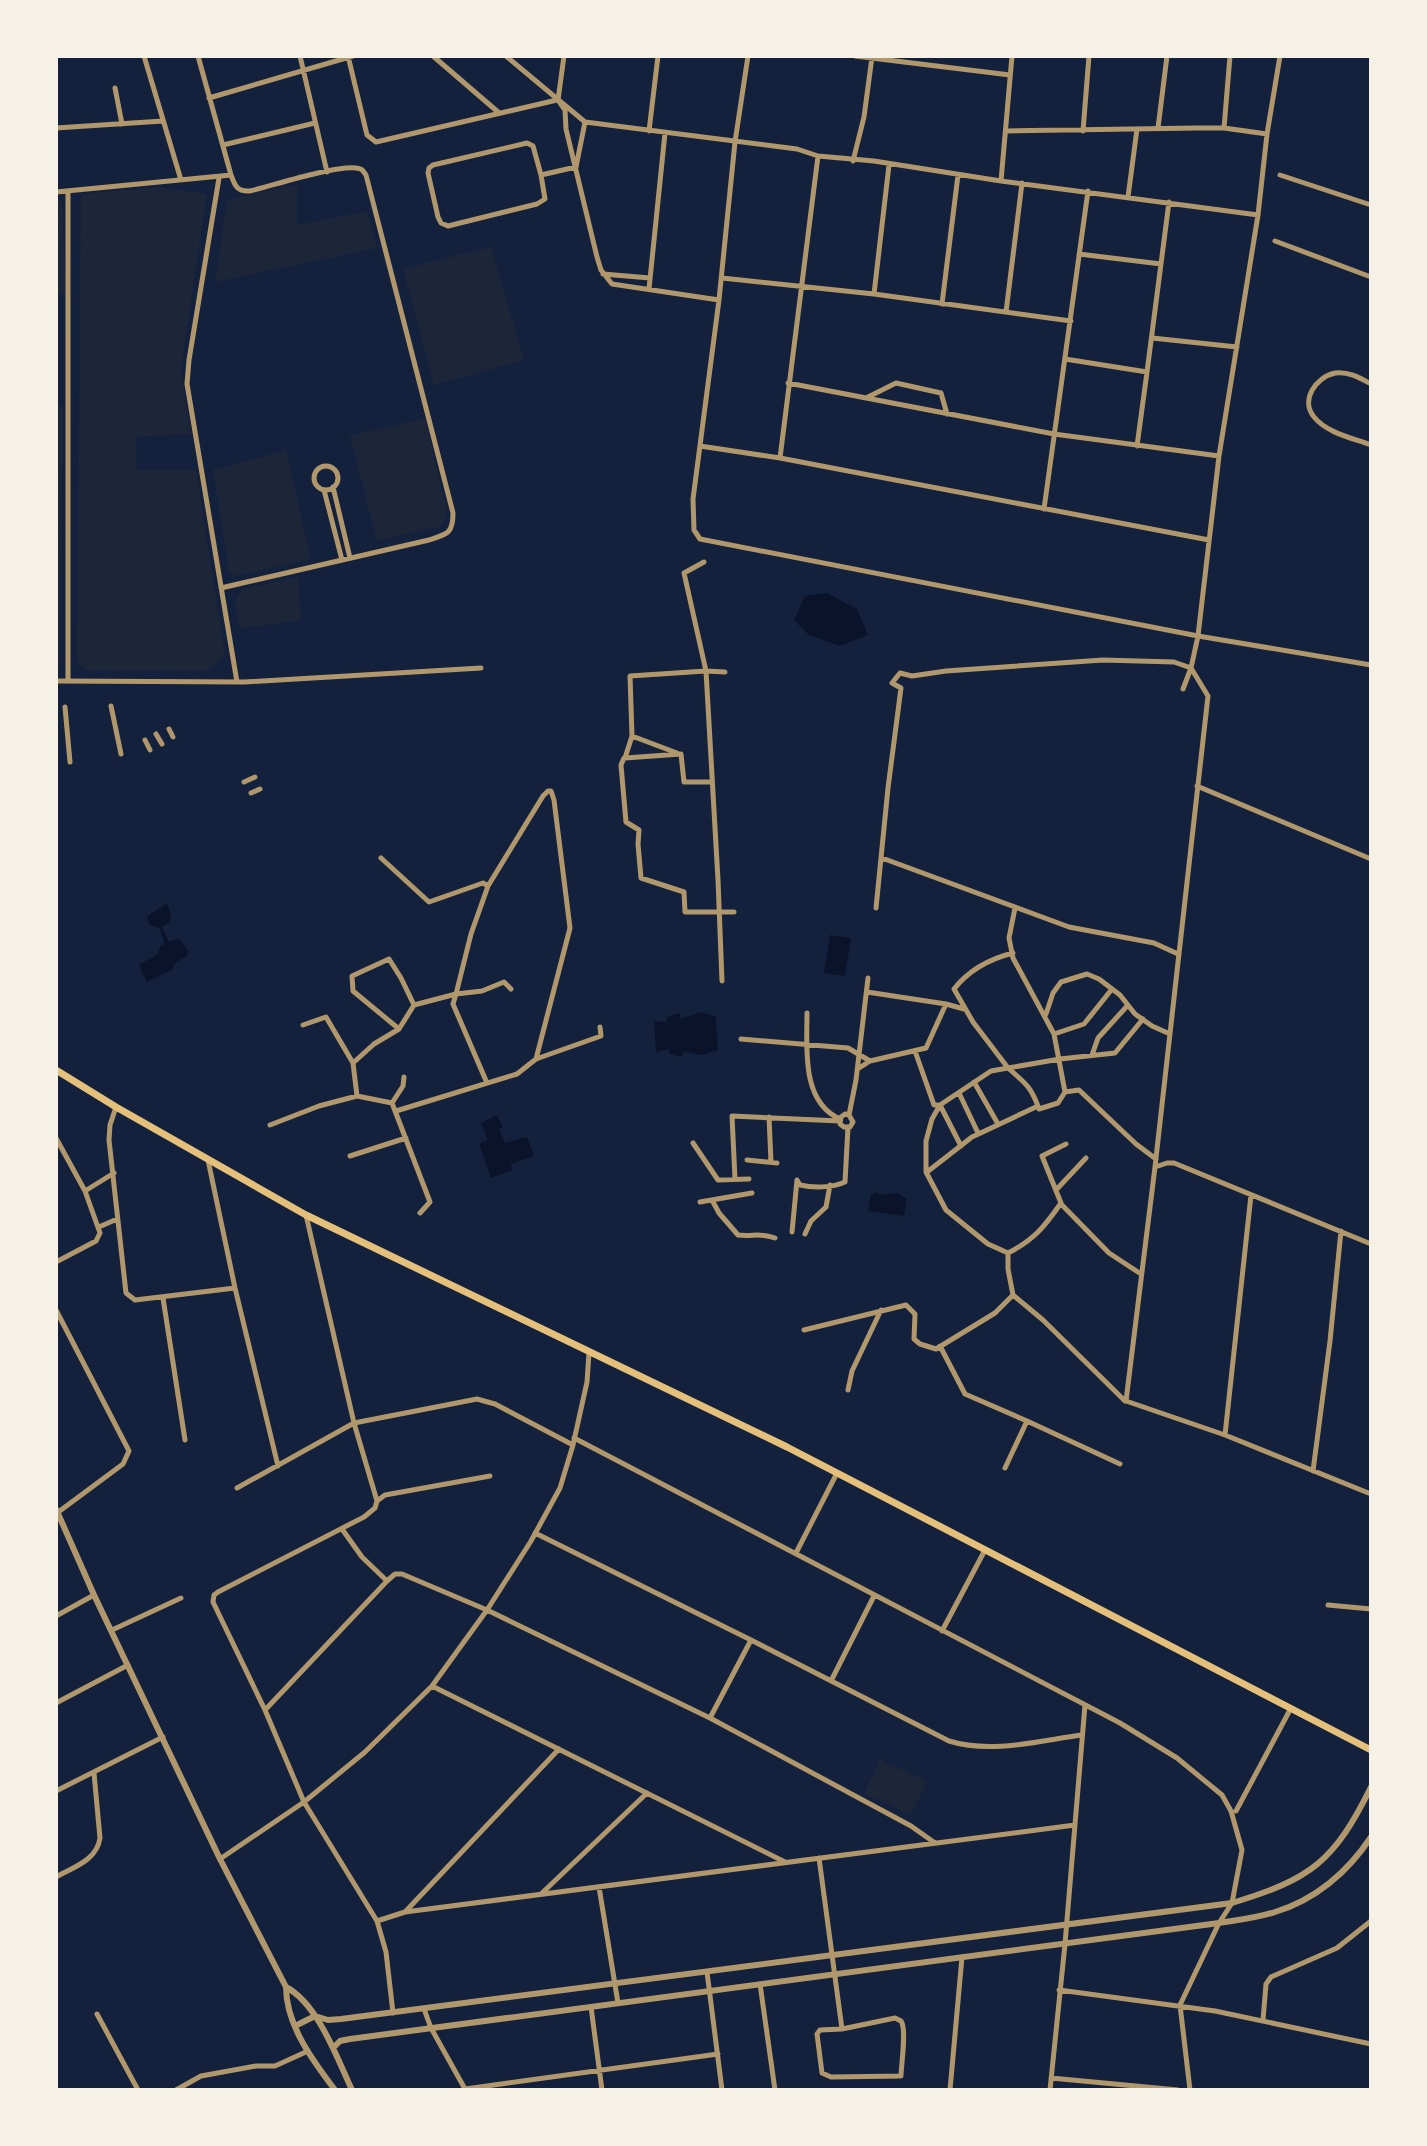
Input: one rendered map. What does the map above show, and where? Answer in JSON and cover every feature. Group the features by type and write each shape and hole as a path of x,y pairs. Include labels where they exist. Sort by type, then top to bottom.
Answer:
{"main road":[{"path":"56,1070 306,1215 837,1473 1371,1750"}],"street":[{"path":"144,56 181,180"},
{"path":"198,56 236,188 244,191 353,168 362,170 366,175 453,513 453,524 446,534 221,588"},
{"path":"300,56 327,172"},
{"path":"433,56 499,112"},
{"path":"506,56 585,122 1258,215"},
{"path":"564,56 558,100 565,110 566,129 603,274 612,284 719,300"},
{"path":"649,131 658,56"},
{"path":"748,56 693,499 694,530 700,539 1198,636 1371,665"},
{"path":"855,56 1010,75"},
{"path":"1001,181 1012,56"},
{"path":"1083,131 1089,56"},
{"path":"1158,128 1167,56"},
{"path":"1224,128 1230,56"},
{"path":"1183,689 1198,636 1219,456 1280,56"},
{"path":"209,98 350,57 367,135 376,142 558,100"},
{"path":"853,161 864,117 872,57"},
{"path":"115,88 122,124"},
{"path":"56,128 163,121"},
{"path":"576,167 585,122"},
{"path":"223,145 315,123"},
{"path":"1007,131 1224,128 1267,134"},
{"path":"1128,197 1137,129"},
{"path":"649,289 665,133"},
{"path":"527,143 533,146 541,175 545,195 543,202 448,226 441,223 438,217 428,173 433,165 527,143"},
{"path":"780,458 818,156"},
{"path":"874,294 889,165"},
{"path":"541,175 576,167"},
{"path":"56,192 231,175"},
{"path":"942,304 958,175"},
{"path":"1280,175 1371,205"},
{"path":"219,177 187,375 237,682"},
{"path":"1006,312 1022,183"},
{"path":"68,191 68,681"},
{"path":"1044,509 1088,191"},
{"path":"1137,446 1169,202"},
{"path":"1275,241 1371,277"},
{"path":"1079,254 1161,264"},
{"path":"603,274 650,278"},
{"path":"722,278 802,285 1071,321"},
{"path":"1152,338 1237,347"},
{"path":"1065,359 1147,372"},
{"path":"1371,384 1353,374 1333,373 1312,388 1309,398 1312,415 1321,424 1371,445"},
{"path":"788,383 1054,434 1219,456"},
{"path":"865,398 896,383 941,393 947,414"},
{"path":"700,446 780,458 1209,540"},
{"path":"324,490 338,481 337,473 331,467 324,466 314,478 317,486 324,490 342,560"},
{"path":"333,487 350,558"},
{"path":"704,562 684,573 706,671 722,981"},
{"path":"876,908 901,688 892,683 900,673 912,676 1103,660 1174,662 1191,668 1208,696 1126,1401"},
{"path":"56,681 237,682 481,668"},
{"path":"725,672 630,676 632,736 621,765 626,822 639,830 641,878 684,892 685,912 734,912"},
{"path":"111,706 121,754"},
{"path":"65,707 70,762"},
{"path":"169,729 173,737"},
{"path":"156,734 162,744"},
{"path":"632,736 681,754"},
{"path":"145,740 150,750"},
{"path":"681,754 684,782 711,782"},
{"path":"625,758 681,754"},
{"path":"244,782 255,777"},
{"path":"1197,786 1371,859"},
{"path":"251,793 260,789"},
{"path":"487,1083 453,1004 471,934 488,886 543,796 551,791 570,928 536,1059"},
{"path":"381,858 429,902 483,883 488,886"},
{"path":"882,858 1069,927 1154,943 1178,954"},
{"path":"1013,953 994,958 965,976 954,989 1008,1068 1035,1096 1039,1109 1058,1103 1065,1092 1054,1034 1013,953 1009,938 1015,908"},
{"path":"399,1029 353,991 352,976 389,959 414,1005"},
{"path":"1046,1016 1053,993 1061,982 1087,974 1112,989 1152,1026 1170,1034"},
{"path":"792,1232 797,1180 800,1185 811,1188 845,1182 848,1127 853,1122 849,1115 858,1068 868,978"},
{"path":"353,1063 374,1044 399,1029 414,1005 482,991 504,982 511,989"},
{"path":"1054,1034 1084,1024 1112,989"},
{"path":"867,992 965,1009"},
{"path":"858,1068 870,1061 926,1048 946,1004"},
{"path":"1092,1055 1098,1038 1128,1005"},
{"path":"807,1013 809,1078 821,1103 844,1127 848,1127"},
{"path":"303,1025 326,1017 353,1063 357,1096"},
{"path":"1061,1203 1043,1230 1023,1246 1008,1253 988,1244 946,1210 926,1172 926,1141 932,1119 940,1105 991,1071 1115,1053 1143,1019"},
{"path":"396,1111 517,1074 536,1059 601,1036 600,1027"},
{"path":"741,1039 848,1048 870,1061"},
{"path":"915,1051 934,1105 940,1105"},
{"path":"392,1103 403,1086 404,1077"},
{"path":"974,1082 998,1124"},
{"path":"1065,1092 1079,1090 1155,1163 1174,1163 1371,1244"},
{"path":"959,1093 978,1133"},
{"path":"270,1125 319,1106 357,1096 392,1103"},
{"path":"392,1103 430,1202 420,1213"},
{"path":"940,1105 961,1146"},
{"path":"926,1172 978,1133 1038,1106"},
{"path":"116,1107 109,1140 126,1293 135,1300 235,1288"},
{"path":"840,1120 843,1115 849,1115"},
{"path":"735,1179 732,1116 840,1120"},
{"path":"747,1160 774,1162 769,1117"},
{"path":"56,1138 85,1191 100,1233 96,1241 56,1262"},
{"path":"350,1156 406,1138"},
{"path":"693,1143 718,1180 749,1179"},
{"path":"1066,1144 1042,1156 1061,1203 1109,1253 1141,1274"},
{"path":"1056,1190 1086,1158"},
{"path":"208,1160 278,1466"},
{"path":"85,1191 114,1173"},
{"path":"805,1234 811,1221 826,1207 830,1185"},
{"path":"700,1202 752,1193"},
{"path":"1225,1435 1251,1195"},
{"path":"712,1200 738,1235 761,1233 775,1238"},
{"path":"306,1215 354,1423 377,1501"},
{"path":"99,1227 117,1219"},
{"path":"1313,1471 1341,1231"},
{"path":"1008,1253 1013,1295 1126,1401 1225,1435 1371,1494"},
{"path":"804,1330 906,1305 915,1314 914,1339 936,1349 995,1313 1013,1295"},
{"path":"163,1298 185,1440"},
{"path":"56,1310 129,1451 123,1464 57,1512 220,1859 286,1987 286,1998 295,2026 335,2090"},
{"path":"848,1390 852,1371 881,1310"},
{"path":"940,1346 965,1394 1120,1464"},
{"path":"220,1859 304,1802 365,1752 432,1686 487,1610 560,1488 587,1382 589,1353"},
{"path":"237,1488 354,1423 477,1399 495,1404 796,1553 1148,1739 1203,1777 1222,1795 1231,1811 1242,1850 1232,1903 1219,1923 1180,2005 1190,2090"},
{"path":"1005,1468 1027,1421"},
{"path":"796,1553 837,1473"},
{"path":"393,2013 386,1952 377,1921 304,1802 265,1710 214,1606 214,1595 371,1513 377,1501 385,1495 490,1476"},
{"path":"342,1529 362,1557 387,1581"},
{"path":"535,1533 949,1741 992,1747 1081,1735"},
{"path":"942,1631 985,1550"},
{"path":"265,1710 387,1581 395,1574 402,1574 487,1610 710,1718 911,1826 935,1843"},
{"path":"56,1616 94,1595"},
{"path":"831,1681 874,1596"},
{"path":"112,1630 181,1598"},
{"path":"1328,1605 1371,1609"},
{"path":"710,1718 751,1640"},
{"path":"56,1703 128,1664"},
{"path":"432,1686 787,1862"},
{"path":"1050,2090 1085,1704"},
{"path":"1236,1811 1291,1708"},
{"path":"56,1791 163,1737"},
{"path":"405,1912 559,1749"},
{"path":"56,1877 92,1857 98,1848 100,1838 94,1773"},
{"path":"295,2026 315,2016 328,2020 393,2013 1232,1903 1284,1886 1315,1867 1342,1839 1371,1787"},
{"path":"541,1894 647,1793"},
{"path":"377,1921 405,1912 1075,1825"},
{"path":"333,2048 340,2041 350,2039 1219,1923 1273,1913 1320,1892 1352,1862 1371,1837"},
{"path":"819,1858 842,2029"},
{"path":"599,1887 618,2003"},
{"path":"1263,2020 1266,1984 1271,1977 1337,1948 1371,1921"},
{"path":"950,2090 962,1957"},
{"path":"707,1972 722,2090"},
{"path":"760,1984 775,2090"},
{"path":"286,1987 297,1993 315,2016 352,2090"},
{"path":"1059,1990 1180,2005 1371,2044"},
{"path":"591,2007 602,2090"},
{"path":"424,2009 431,2028 465,2089 718,2054"},
{"path":"97,2014 138,2090"},
{"path":"889,2019 899,2020 903,2025 901,2076 831,2077 822,2073 817,2049 818,2032 842,2029 889,2019"},
{"path":"176,2090 201,2076 256,2066 275,2066 308,2051"},
{"path":"324,2075 341,2065"},
{"path":"1051,2078 1178,2090"}],"shaded area":[{"path":"297,184 297,225 367,211 377,248 215,282 227,200"},
{"path":"159,187 207,194 181,370 191,434 136,437 137,470 196,470 225,655 208,671 87,671 77,662 81,194"},
{"path":"56,201 62,201 66,294 56,295"},
{"path":"491,247 524,360 434,385 403,269"},
{"path":"56,406 63,406 60,670 56,670"},
{"path":"425,418 447,513 442,526 377,541 350,436"},
{"path":"286,450 311,559 237,576 229,572 213,470"},
{"path":"298,577 301,621 239,628 235,602 242,589"},
{"path":"827,593 857,609 868,635 840,646 809,635 794,620 805,596"},
{"path":"167,903 170,922 162,927 169,942 181,940 188,951 187,956 175,963 172,970 147,982 139,965 158,954 165,944 159,928 150,925 147,917"},
{"path":"830,935 851,938 845,976 824,973"},
{"path":"701,1012 716,1017 718,1050 702,1055 684,1052 682,1057 669,1054 669,1049 656,1052 654,1021 667,1022 667,1017 679,1013 681,1019"},
{"path":"497,1115 503,1127 499,1129 505,1143 527,1137 534,1156 511,1164 512,1170 491,1178 479,1144 488,1140 481,1123"},
{"path":"879,1192 879,1195 897,1193 907,1199 904,1216 868,1211 871,1194"},
{"path":"880,1759 927,1781 911,1815 864,1794"}]}
